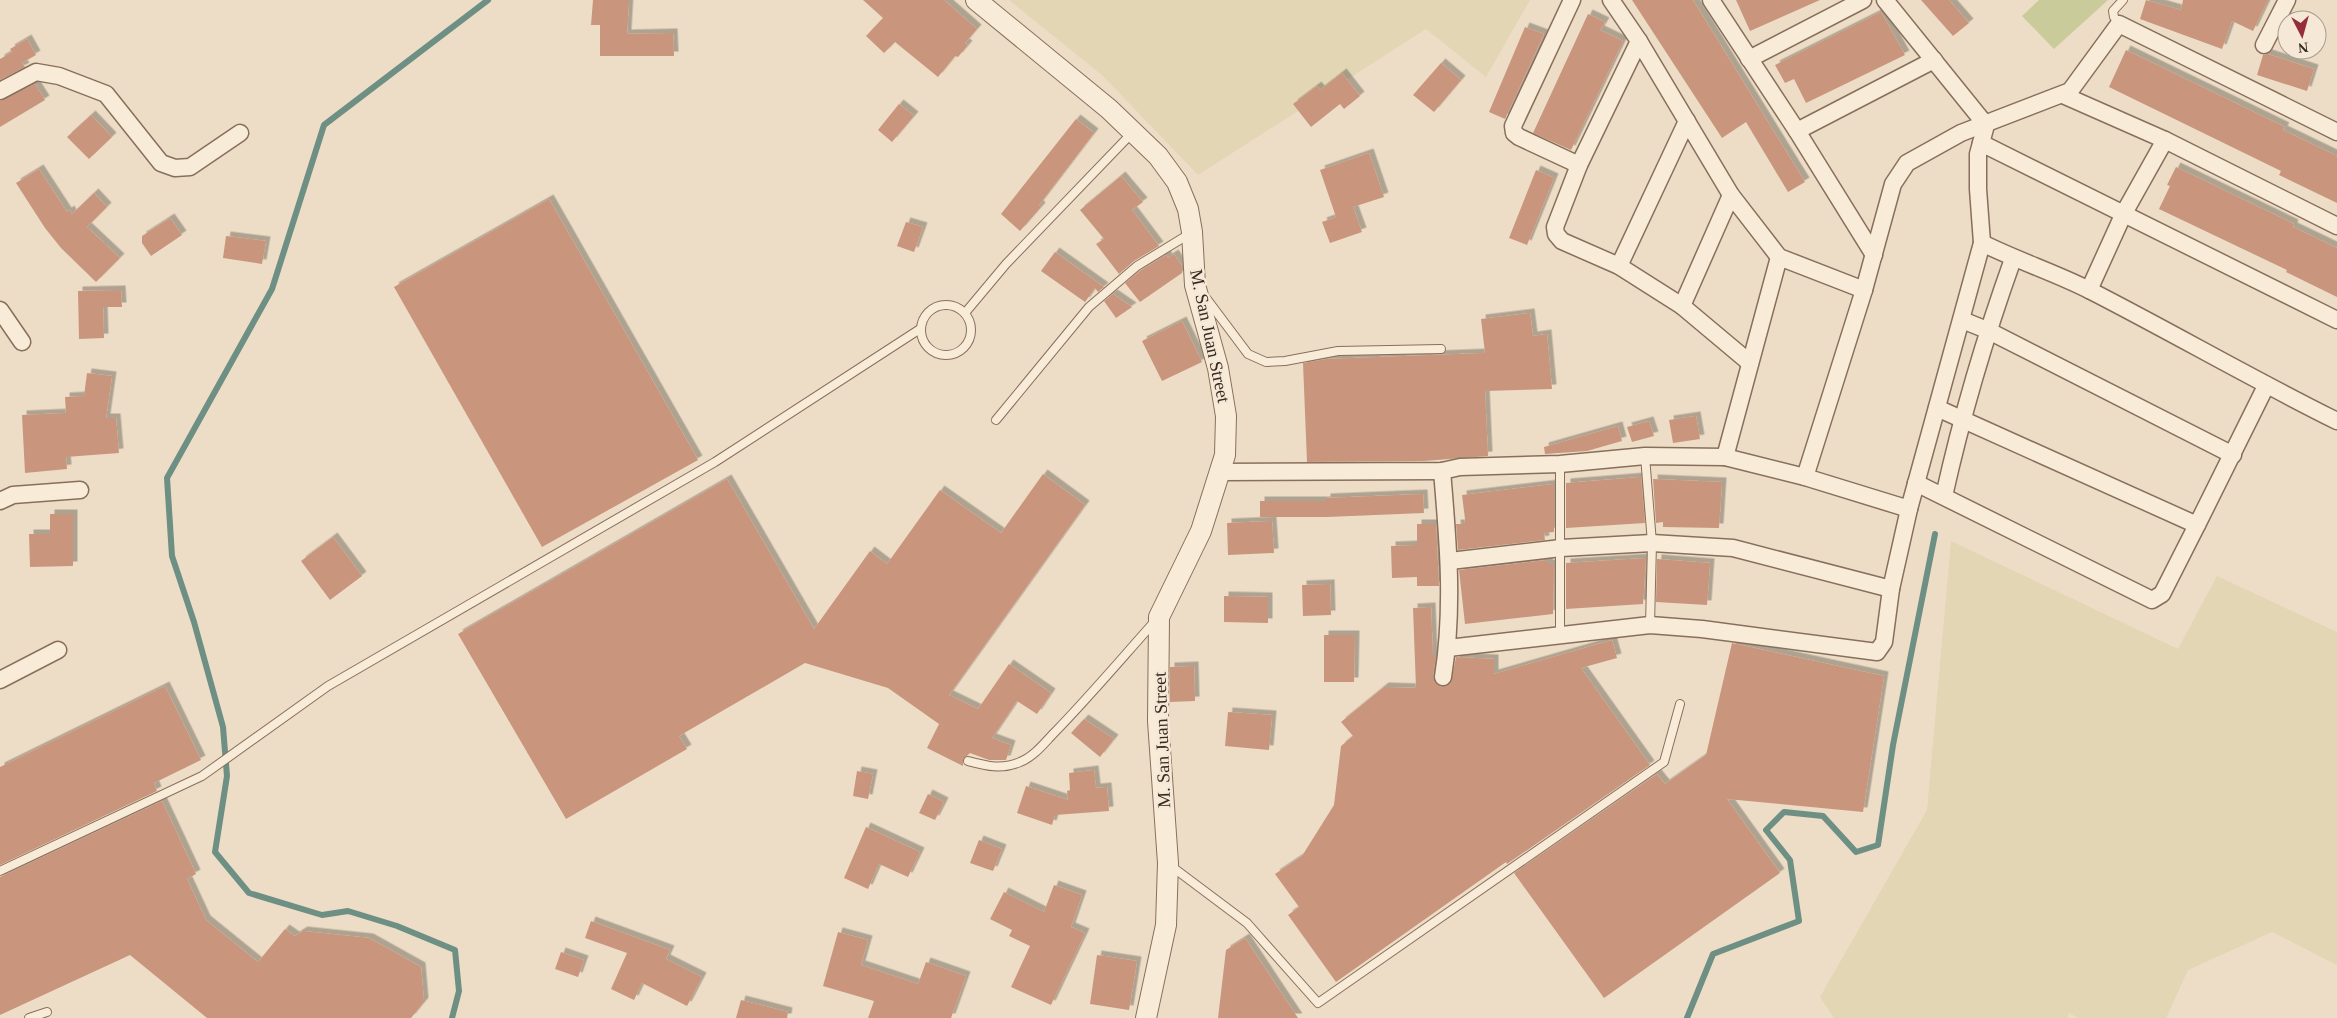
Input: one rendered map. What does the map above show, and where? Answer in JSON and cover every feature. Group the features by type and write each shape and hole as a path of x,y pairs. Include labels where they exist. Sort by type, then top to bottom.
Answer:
{"street":[{"name":"M. San Juan Street","path":"976,0 1110,109 1158,156 1177,182 1188,209 1192,232 1195,285 1218,368 1226,416 1225,455 1201,531 1158,617 1158,721 1168,863 1166,925 1146,1018"},
{"path":"1572,0 1513,126 1514,134 1578,165"},
{"path":"1611,0 1638,41 1731,195 1779,257 1864,290"},
{"path":"1711,0 1797,131 1874,255"},
{"path":"1749,59 1863,0"},
{"path":"1884,0 1986,125"},
{"path":"2264,45 2288,0"},
{"path":"1805,477 1864,290 1893,184 1907,163 1961,134 2070,91 2119,24 2337,132"},
{"path":"1638,41 1578,165 1554,227 1556,234 1562,241 1619,266 1682,306 1750,363"},
{"path":"1797,131 1934,60"},
{"path":"0,91 36,72 59,76 106,94 161,163 175,168 190,167 240,133"},
{"path":"2063,95 2165,140 2337,226"},
{"path":"1619,266 1687,121"},
{"path":"1448,648 1650,625 1702,629 1877,652 1884,642 1891,590 1909,509 1982,243 1978,190 1978,154 1986,125"},
{"path":"2089,290 2124,213 2165,140"},
{"path":"1981,143 2337,320"},
{"path":"1682,306 1731,195"},
{"path":"1982,243 2014,259 2089,290 2266,386 2337,421"},
{"path":"1725,457 1779,257"},
{"path":"1944,496 1961,420 1988,330 2014,259"},
{"path":"0,310 22,342"},
{"path":"1962,320 1988,330 2233,455"},
{"path":"1916,483 2152,600 2162,594 2266,386"},
{"path":"1938,408 2197,525"},
{"path":"1220,472 1442,471 1460,467 1560,464 1645,456 1725,457 1805,477 1909,509"},
{"path":"1442,471 1450,561 1448,648 1443,678"},
{"path":"0,501 13,495 80,490"},
{"path":"1450,561 1561,548 1652,543 1733,548 1891,590"},
{"path":"0,680 58,650"}],"lane":[{"path":"2119,24 2114,17 2113,11 2123,0"},
{"path":"965,313 1006,264 1133,132"},
{"path":"996,420 1089,307 1137,266 1192,232"},
{"path":"1195,285 1248,354 1266,362 1284,361 1338,351 1441,349"},
{"path":"948,304 957,307 965,313 970,322 971,332 969,342 963,350 944,356 934,353 927,347 922,339 920,329 922,319 928,311 948,304"},
{"path":"0,871 202,776 328,686 716,462 920,329"},
{"path":"1645,456 1652,543 1650,625"},
{"path":"1560,464 1560,634"},
{"path":"968,760 988,767 1001,768 1022,762 1038,750 1082,704 1158,617"},
{"path":"1168,863 1247,924 1318,1003 1664,762 1680,704"},
{"path":"29,1018 47,1012"}],"shaded area":[{"path":"1009,0 1530,0 1486,77 1426,29 1198,175 1103,76"},
{"path":"1951,541 2178,649 2217,576 2337,632 2337,965 2272,932 2188,970 2166,1018 2078,1018 2069,1013 2068,1018 1834,1018 1820,997 1927,810"}],"green space":[{"path":"2039,0 2108,0 2054,49 2022,16"}],"building":[{"path":"593,0 629,0 627,34 673,33 674,56 600,56 600,25 591,25"},
{"path":"863,0 944,0 977,29 965,43 968,45 958,57 955,56 938,77 895,42 884,53 866,36 883,18"},
{"path":"1632,0 1693,0 1805,182 1788,192 1746,122 1722,138"},
{"path":"1736,0 1820,0 1750,31"},
{"path":"1921,0 1949,0 1969,23 1953,36"},
{"path":"2146,0 2181,10 2183,0 2268,0 2253,31 2232,21 2222,49 2140,19"},
{"path":"1881,12 1905,55 1806,103 1794,79 1785,83 1775,65"},
{"path":"1588,14 1605,22 1600,30 1623,41 1571,150 1533,133"},
{"path":"1525,27 1544,34 1505,119 1489,112"},
{"path":"27,39 36,55 22,63 25,67 0,80 0,59 12,52 10,49"},
{"path":"2126,50 2285,127 2283,130 2337,156 2337,203 2279,175 2281,171 2109,87"},
{"path":"2268,54 2277,57 2277,60 2286,60 2314,69 2307,91 2257,75 2263,55"},
{"path":"1441,63 1461,80 1434,112 1413,95"},
{"path":"1342,73 1360,96 1344,109 1340,104 1311,127 1293,104 1317,86 1320,90"},
{"path":"35,84 45,100 0,127 0,101"},
{"path":"899,104 914,116 892,142 878,130"},
{"path":"91,115 112,137 89,159 67,137"},
{"path":"1076,119 1094,133 1039,205 1041,207 1020,231 1001,214"},
{"path":"1369,153 1384,197 1353,207 1362,232 1330,243 1322,222 1336,217 1320,170"},
{"path":"2176,167 2294,224 2293,227 2337,248 2337,297 2286,272 2287,270 2159,209 2170,186 2167,185"},
{"path":"39,169 67,212 70,210 72,214 94,193 107,207 87,227 120,258 96,282 61,248 45,228 16,183"},
{"path":"1536,170 1554,178 1527,245 1509,238"},
{"path":"1121,176 1143,202 1132,210 1159,246 1134,261 1119,274 1096,244 1104,239 1080,210"},
{"path":"549,199 698,460 542,547 394,287"},
{"path":"170,218 182,235 151,256 142,243 142,236"},
{"path":"906,222 923,227 914,252 897,246"},
{"path":"226,236 266,241 262,264 223,258"},
{"path":"1055,252 1104,287 1098,292 1095,288 1085,302 1041,271"},
{"path":"1174,254 1182,266 1182,273 1140,302 1125,283 1166,255 1168,258"},
{"path":"121,290 122,307 103,307 104,338 79,339 78,291"},
{"path":"1113,294 1132,307 1116,318 1104,301"},
{"path":"1530,313 1533,336 1547,334 1552,389 1485,391 1488,456 1424,461 1307,462 1303,363 1327,359 1485,353 1481,319"},
{"path":"1182,321 1202,362 1162,381 1142,341"},
{"path":"87,373 112,376 106,418 116,418 119,453 66,457 67,469 25,473 22,415 66,413 65,397 84,396"},
{"path":"1696,416 1700,439 1673,443 1669,420"},
{"path":"1649,421 1654,436 1632,442 1627,427"},
{"path":"1618,426 1622,441 1587,451 1545,454 1544,447"},
{"path":"1043,474 1085,505 949,695 978,709 1009,664 1051,693 1037,714 1017,701 992,738 1011,745 1006,760 989,760 970,753 963,759 963,766 927,748 939,724 888,688 805,663 679,736 687,749 566,819 458,634 727,479 814,629 870,551 887,564 940,490 1001,533"},
{"path":"1641,477 1645,523 1566,528 1566,483"},
{"path":"1653,479 1722,482 1719,528 1663,527 1663,522 1656,523"},
{"path":"1554,484 1554,532 1544,533 1545,540 1458,550 1456,524 1464,524 1465,519 1462,495"},
{"path":"1423,494 1424,513 1327,517 1260,517 1260,501 1326,501 1326,498"},
{"path":"50,514 73,514 73,566 30,567 29,534 50,534"},
{"path":"1272,521 1274,553 1228,555 1227,523"},
{"path":"1417,524 1436,524 1439,586 1417,586 1417,577 1392,578 1391,546 1417,545"},
{"path":"333,537 362,576 330,600 301,561"},
{"path":"1646,558 1643,604 1566,609 1566,563"},
{"path":"1657,559 1710,563 1707,605 1656,602"},
{"path":"1548,560 1548,564 1554,564 1553,614 1465,624 1459,570"},
{"path":"1330,584 1331,615 1303,616 1302,585"},
{"path":"1224,596 1268,597 1268,623 1224,622"},
{"path":"1431,607 1433,656 1436,656 1433,676 1434,681 1441,687 1451,683 1456,657 1494,659 1494,674 1612,640 1617,658 1581,668 1650,765 1507,864 1506,862 1336,982 1288,915 1299,907 1275,874 1302,856 1334,805 1341,746 1353,736 1341,722 1384,687 1416,688 1413,608"},
{"path":"1324,635 1355,635 1354,682 1324,682"},
{"path":"1732,643 1884,676 1863,812 1727,799 1780,873 1604,998 1514,873 1657,774 1665,784 1706,755"},
{"path":"1194,666 1195,701 1170,702 1170,667"},
{"path":"165,686 201,760 154,783 157,791 0,865 0,767"},
{"path":"1228,712 1272,715 1269,750 1225,746"},
{"path":"1084,719 1114,739 1100,757 1071,733"},
{"path":"1094,770 1096,788 1107,787 1109,811 1055,815 1052,825 1017,813 1026,786 1068,800 1067,791 1070,790 1069,773"},
{"path":"857,771 873,774 868,799 853,796"},
{"path":"928,794 944,802 935,820 919,813"},
{"path":"162,801 196,874 187,879 206,920 258,962 285,929 295,936 303,931 369,938 421,967 424,1002 411,1018 207,1018 130,955 0,1015 0,877"},
{"path":"866,827 920,852 908,877 879,864 868,889 844,878"},
{"path":"979,840 1002,849 993,871 970,863"},
{"path":"1054,885 1082,895 1071,927 1085,933 1051,1005 1011,987 1030,946 1009,936 1012,930 990,919 1004,892 1044,912"},
{"path":"591,921 670,950 666,959 702,977 687,1006 642,983 634,1000 611,989 627,953 585,938"},
{"path":"838,932 868,940 861,965 918,984 926,962 966,976 951,1018 868,1018 874,1001 823,986"},
{"path":"1245,938 1298,1018 1218,1018 1226,950"},
{"path":"561,952 584,960 578,977 555,969"},
{"path":"1097,955 1137,961 1129,1010 1090,1004"},
{"path":"741,1000 788,1012 787,1018 736,1018"}],"waterway":[{"path":"452,1018 459,991 455,950 397,926 348,911 322,915 249,893 215,852 227,776 223,727 194,622 172,556 167,478 272,289 324,125 488,0"},
{"path":"1687,1018 1713,954 1799,921 1790,860 1766,830 1784,812 1823,816 1856,852 1878,845 1893,745 1935,534"}]}
